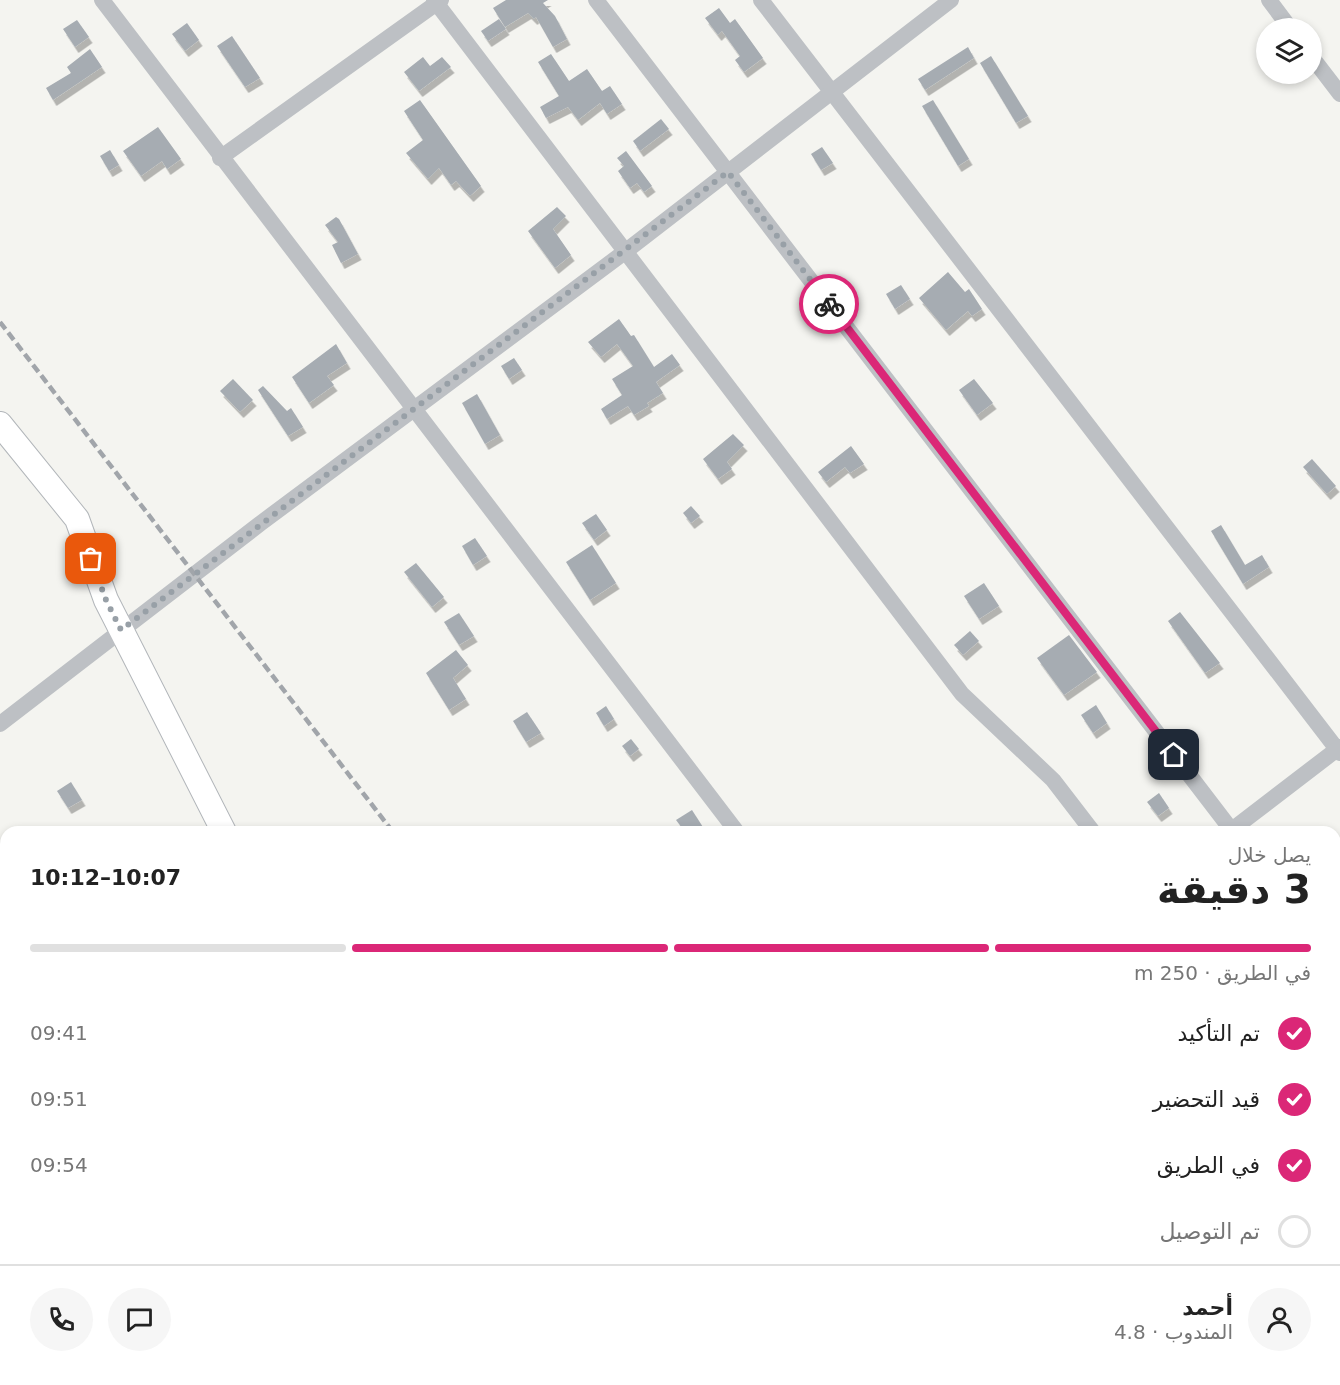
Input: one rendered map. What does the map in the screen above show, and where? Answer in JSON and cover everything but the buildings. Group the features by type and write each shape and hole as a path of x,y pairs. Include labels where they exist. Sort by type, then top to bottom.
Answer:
{"street":[{"path":"102,0 220,158 732,826"},
{"path":"596,0 1226,826"},
{"path":"761,0 1339,750 1239,826"},
{"path":"1269,0 1282,18"},
{"path":"220,158 437,1 962,694 1053,780 1089,826"},
{"path":"0,724 121,630 626,251 948,1"},
{"path":"1322,70 1340,94"},
{"path":"0,424 77,519 106,600 221,826"}],"railway":[{"path":"0,322 388,826"}],"way so far":[{"path":"91,559 106,600 121,630 728,172 829,304"}],"route":[{"path":"829,304 1174,755"}]}
